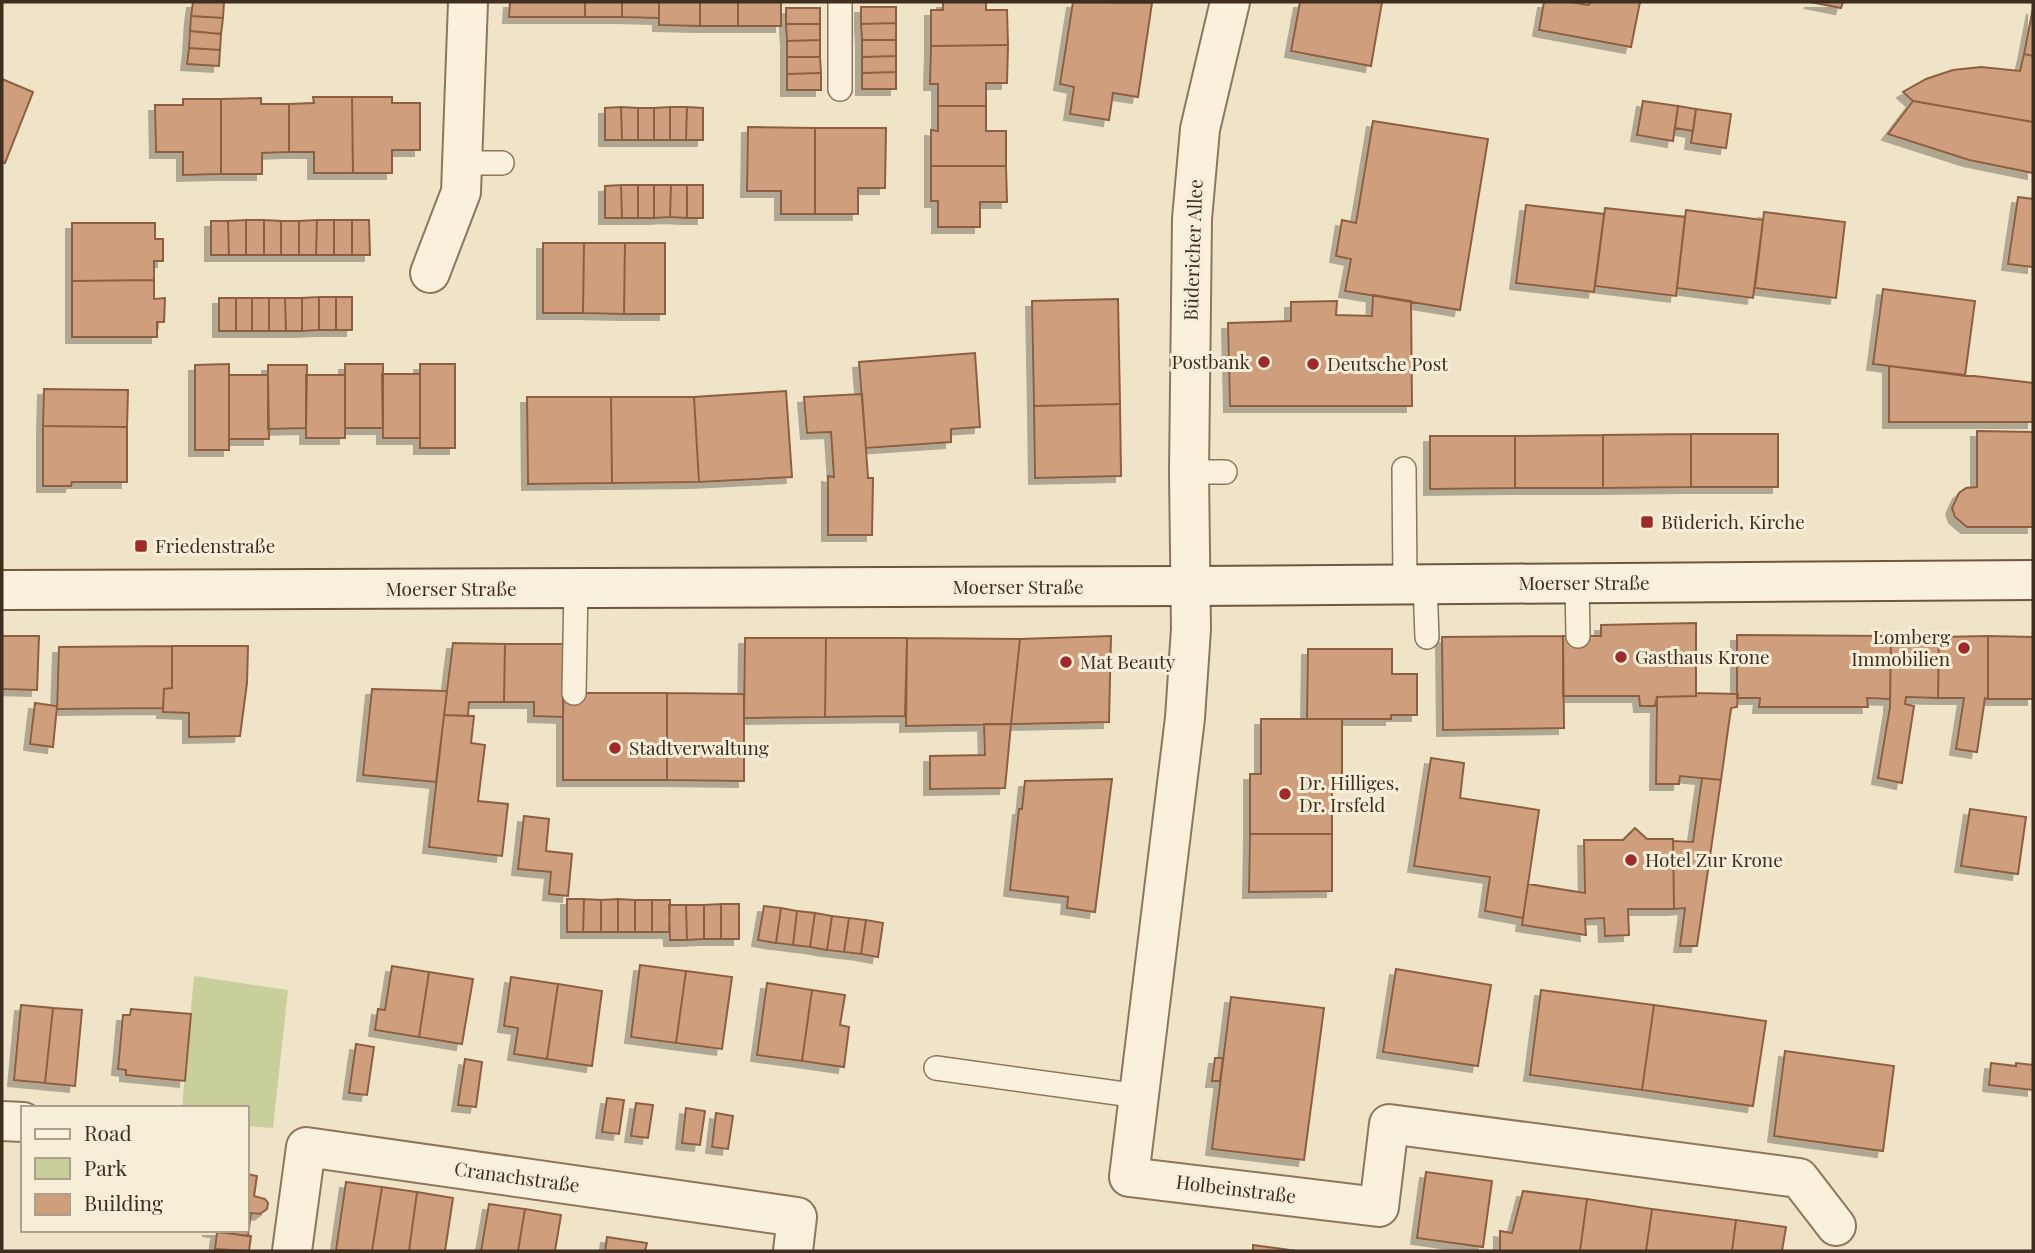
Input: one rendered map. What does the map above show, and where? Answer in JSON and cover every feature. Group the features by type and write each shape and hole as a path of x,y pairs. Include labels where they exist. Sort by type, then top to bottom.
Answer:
{"street":[{"path":"430,273 461,192 468,2"},
{"name":"Büdericher Allee","path":"1192,586 1207,472 1192,219 1200,129 1230,2"},
{"name":"Moerser Straße","path":"2,590 1192,586 2033,579"},
{"name":"Holbeinstraße","path":"1192,586 1185,718 1129,1177 1378,1206 1389,1124 1799,1178 1836,1226"},
{"path":"2,1121 21,1122"},
{"name":"Cranachstraße","path":"292,1251 306,1147 797,1217 793,1251"}],"lane":[{"path":"840,2 840,89"},
{"path":"462,163 502,163"},
{"path":"1404,469 1415,584 1427,637"},
{"path":"1577,583 1578,636"},
{"path":"574,693 576,588"},
{"path":"936,1069 1139,1096"}],"green space":[{"path":"194,976 288,990 273,1128 248,1126 248,1106 182,1106"}],"building":[{"path":"193,2 224,2 223,18 191,16"},
{"path":"510,2 585,2 585,17 509,17"},
{"path":"585,2 622,2 622,17 585,17"},
{"path":"622,2 659,2 659,18 622,17"},
{"path":"659,2 700,2 700,26 659,25"},
{"path":"700,2 738,2 738,26 700,26"},
{"path":"738,2 781,2 781,26 738,26"},
{"path":"943,2 986,2 986,10 1007,10 1008,45 931,46 931,10 943,10"},
{"path":"1073,2 1152,3 1138,97 1113,93 1109,120 1070,114 1074,87 1060,84"},
{"path":"1300,2 1382,2 1371,66 1291,51"},
{"path":"1544,2 1588,5 1592,2 1640,2 1631,47 1539,30"},
{"path":"1810,2 1843,2 1841,8"},
{"path":"861,7 896,7 896,23 861,24"},
{"path":"786,8 820,8 820,24 786,24"},
{"path":"2033,8 2033,56 2024,54"},
{"path":"191,16 223,18 221,34 190,31"},
{"path":"896,23 896,40 862,40 861,24"},
{"path":"786,24 820,24 820,40 787,41"},
{"path":"190,31 221,34 220,50 189,48"},
{"path":"820,40 820,57 787,57 787,41"},
{"path":"862,40 896,40 896,56 862,57"},
{"path":"1008,45 1007,83 986,83 986,106 938,106 938,84 930,84 931,46"},
{"path":"189,48 220,50 219,66 187,64"},
{"path":"2024,54 2033,56 2033,122 1913,101 1903,92 1926,79 1953,70 1981,67 2020,71"},
{"path":"896,56 896,72 862,73 862,57"},
{"path":"787,57 820,57 821,73 787,74"},
{"path":"896,72 896,89 862,89 862,73"},
{"path":"821,73 821,90 787,90 787,74"},
{"path":"2,79 33,92 5,163 2,162"},
{"path":"313,97 352,97 353,173 314,173 314,152 289,152 289,104 314,103"},
{"path":"352,97 392,97 392,103 420,103 420,150 392,150 392,173 353,173"},
{"path":"261,98 261,104 289,104 289,152 262,153 262,174 221,174 221,99"},
{"path":"183,99 221,99 221,174 183,175 183,152 156,152 155,105 183,105"},
{"path":"1643,101 1678,106 1673,141 1637,135"},
{"path":"1913,101 2033,122 2033,173 1969,160 1888,134"},
{"path":"938,106 986,106 986,131 1006,131 1006,166 931,166 931,130 938,131"},
{"path":"1678,106 1696,109 1693,131 1675,128"},
{"path":"621,107 638,108 638,140 622,140"},
{"path":"621,107 622,140 605,140 605,108"},
{"path":"670,107 687,107 686,140 670,140"},
{"path":"670,107 670,140 654,140 654,108"},
{"path":"687,107 703,108 703,140 686,140"},
{"path":"638,108 654,108 654,140 638,140"},
{"path":"1696,109 1731,114 1726,148 1691,143"},
{"path":"1373,121 1488,139 1460,310 1345,291 1351,259 1336,256 1342,220 1356,223"},
{"path":"748,127 815,128 815,214 781,214 781,191 747,191"},
{"path":"815,128 886,128 885,188 858,188 858,214 815,214"},
{"path":"931,166 1006,166 1007,202 980,202 980,227 938,227 938,201 931,201"},
{"path":"621,185 622,218 605,218 605,186"},
{"path":"621,185 638,185 638,218 622,218"},
{"path":"638,185 654,185 654,218 638,218"},
{"path":"654,185 671,185 670,217 654,218"},
{"path":"671,185 687,185 687,218 670,217"},
{"path":"687,185 703,185 703,218 687,218"},
{"path":"2018,197 2033,199 2033,267 2008,264"},
{"path":"1526,205 1604,214 1594,292 1516,283"},
{"path":"1605,208 1685,217 1676,296 1595,286"},
{"path":"1686,210 1763,220 1753,298 1677,288"},
{"path":"1764,212 1845,222 1836,298 1755,288"},
{"path":"246,220 264,220 264,255 246,255"},
{"path":"246,220 246,255 229,255 228,221"},
{"path":"264,220 281,221 281,255 264,255"},
{"path":"317,220 334,220 334,255 316,255"},
{"path":"317,220 316,255 299,255 299,221"},
{"path":"334,220 352,220 352,255 334,255"},
{"path":"352,220 369,220 370,255 352,255"},
{"path":"211,221 228,221 229,255 211,255"},
{"path":"281,221 299,221 299,255 281,255"},
{"path":"72,223 155,223 155,239 163,239 163,261 154,261 154,280 72,281"},
{"path":"543,243 584,243 583,313 543,313"},
{"path":"584,243 625,243 624,314 583,313"},
{"path":"625,243 665,243 665,314 624,314"},
{"path":"154,280 154,299 165,298 164,322 157,322 157,337 72,337 72,281"},
{"path":"1883,289 1975,301 1965,376 1873,364"},
{"path":"1373,295 1411,301 1412,406 1230,406 1228,323 1291,321 1291,302 1337,301 1336,315 1372,316"},
{"path":"319,297 336,297 336,330 319,330"},
{"path":"319,297 319,330 302,331 302,298"},
{"path":"336,297 352,297 352,330 336,330"},
{"path":"219,298 236,298 236,331 219,331"},
{"path":"236,298 252,298 252,331 236,331"},
{"path":"252,298 269,298 269,331 252,331"},
{"path":"269,298 285,298 286,331 269,331"},
{"path":"285,298 302,298 302,331 286,331"},
{"path":"1118,299 1120,404 1034,406 1032,301"},
{"path":"975,353 980,427 951,429 951,442 866,448 859,362"},
{"path":"229,364 229,450 195,450 195,365"},
{"path":"345,364 383,364 383,428 345,428"},
{"path":"420,364 455,364 455,448 420,448"},
{"path":"268,365 307,365 306,428 268,429"},
{"path":"1889,366 2033,383 2033,422 1889,422"},
{"path":"382,374 420,374 420,438 383,438"},
{"path":"229,375 268,375 269,439 229,439"},
{"path":"306,375 345,375 345,438 306,438"},
{"path":"44,389 128,390 127,427 43,426"},
{"path":"786,391 792,477 699,482 694,397"},
{"path":"862,394 868,478 873,478 872,535 828,535 828,476 834,477 831,432 807,433 804,397"},
{"path":"527,397 611,397 612,483 528,484"},
{"path":"611,397 694,397 699,482 612,483"},
{"path":"1120,404 1121,476 1035,478 1034,406"},
{"path":"43,426 127,427 127,482 72,482 71,486 43,486"},
{"path":"1977,431 2033,432 2033,527 1967,527 1955,517 1952,508 1959,493 1966,488 1977,487"},
{"path":"1691,434 1691,487 1603,488 1603,435"},
{"path":"1691,434 1778,434 1778,487 1691,487"},
{"path":"1603,435 1603,488 1515,488 1515,436"},
{"path":"1430,436 1515,436 1515,488 1430,489"},
{"path":"1696,623 1696,696 1657,697 1655,706 1640,706 1639,696 1563,696 1563,636 1601,636 1601,625"},
{"path":"1737,635 1891,636 1890,699 1867,698 1868,707 1759,707 1760,698 1737,698"},
{"path":"2,636 39,636 37,690 2,689"},
{"path":"1111,636 1109,722 1011,724 1020,639"},
{"path":"1563,636 1564,728 1443,730 1442,637"},
{"path":"1891,636 1939,637 1938,698 1906,697 1905,704 1914,706 1902,783 1878,778 1890,707"},
{"path":"1988,636 1988,699 1985,698 1977,752 1956,749 1964,698 1938,698 1939,637"},
{"path":"1988,636 2033,637 2033,699 1988,699"},
{"path":"745,638 826,638 825,717 744,718"},
{"path":"826,638 907,638 905,716 825,717"},
{"path":"907,638 1020,639 1011,724 906,726"},
{"path":"453,643 505,644 504,702 469,702 468,716 444,715"},
{"path":"505,644 565,644 563,717 534,716 534,702 504,702"},
{"path":"172,646 248,646 247,683 240,736 189,737 189,713 163,712 164,689 172,688"},
{"path":"172,646 172,688 164,689 163,708 57,709 59,647"},
{"path":"1308,649 1392,649 1392,674 1417,674 1417,715 1391,715 1391,719 1307,719"},
{"path":"372,689 447,691 436,782 363,775"},
{"name":"Stadtverwaltung","path":"563,693 667,693 667,780 563,780"},
{"path":"667,693 744,694 744,781 667,780"},
{"path":"1696,693 1738,694 1737,707 1731,708 1721,780 1680,776 1679,784 1656,784 1657,697 1696,696"},
{"path":"35,703 57,706 53,747 30,744"},
{"path":"444,715 474,716 471,743 485,745 478,801 508,804 502,856 429,847"},
{"path":"1261,719 1342,719 1342,777 1332,777 1332,834 1250,834 1250,774 1261,774"},
{"path":"984,724 1011,724 1005,788 930,789 930,756 985,755"},
{"path":"1431,758 1464,763 1460,798 1539,810 1523,918 1485,911 1490,877 1414,866"},
{"path":"1702,778 1721,780 1697,946 1680,946 1685,908 1674,909 1673,841 1693,842"},
{"path":"1112,779 1095,912 1067,908 1068,897 1010,890 1019,809 1022,809 1025,781"},
{"path":"1970,809 2026,817 2018,874 1961,866"},
{"path":"524,816 549,819 546,851 572,854 568,896 549,894 551,872 518,869"},
{"path":"1635,828 1647,839 1673,839 1674,909 1628,909 1629,935 1605,936 1604,918 1585,919 1586,935 1522,925 1528,884 1585,893 1584,840 1623,840"},
{"path":"1250,834 1332,834 1332,891 1249,892"},
{"path":"567,899 584,899 583,932 567,932"},
{"path":"584,899 601,900 601,932 583,932"},
{"path":"618,899 635,900 635,932 618,932"},
{"path":"618,899 618,932 601,932 601,900"},
{"path":"635,900 652,900 652,932 635,932"},
{"path":"652,900 670,900 669,932 652,932"},
{"path":"721,904 721,939 704,939 704,905"},
{"path":"721,904 739,904 739,939 721,939"},
{"path":"669,905 686,905 687,940 670,940"},
{"path":"686,905 704,905 704,939 687,940"},
{"path":"764,906 781,908 776,943 758,940"},
{"path":"781,908 797,911 793,945 776,943"},
{"path":"797,911 815,913 810,947 793,945"},
{"path":"815,913 832,916 827,950 810,947"},
{"path":"832,916 849,918 844,952 827,950"},
{"path":"849,918 866,920 861,954 844,952"},
{"path":"866,920 883,923 878,957 861,954"},
{"path":"640,965 686,971 676,1043 631,1037"},
{"path":"392,966 429,972 419,1037 375,1030 378,1009 385,1010"},
{"path":"1396,969 1491,985 1478,1066 1383,1052"},
{"path":"686,971 732,977 722,1049 676,1043"},
{"path":"429,972 473,979 462,1044 419,1037"},
{"path":"511,977 558,984 547,1059 514,1054 518,1028 504,1026"},
{"path":"767,983 812,990 802,1061 757,1055"},
{"path":"558,984 602,991 592,1066 547,1059"},
{"path":"812,990 845,995 840,1025 849,1027 844,1067 802,1061"},
{"path":"1541,990 1654,1005 1642,1090 1530,1075"},
{"path":"1231,997 1324,1008 1304,1160 1212,1149"},
{"path":"21,1005 53,1008 45,1083 14,1080"},
{"path":"1654,1005 1766,1021 1753,1106 1642,1090"},
{"path":"53,1008 82,1010 75,1086 45,1083"},
{"path":"131,1009 191,1014 185,1081 126,1075 126,1070 118,1069 123,1015 130,1015"},
{"path":"356,1044 374,1047 367,1095 349,1093"},
{"path":"1785,1051 1894,1066 1883,1151 1774,1136"},
{"path":"1215,1058 1223,1058 1220,1081 1212,1081"},
{"path":"465,1059 482,1062 476,1107 458,1105"},
{"path":"1991,1063 2033,1065 2033,1090 1989,1085"},
{"path":"607,1098 624,1100 619,1134 602,1132"},
{"path":"636,1103 653,1105 648,1138 631,1136"},
{"path":"686,1108 705,1111 700,1145 682,1143"},
{"path":"716,1113 733,1116 728,1149 712,1147"},
{"path":"1426,1172 1492,1181 1483,1247 1417,1238"},
{"path":"248,1174 257,1176 254,1196 265,1199 268,1203 267,1209 260,1214 251,1213 248,1236 221,1232 248,1232"},
{"path":"346,1182 382,1187 372,1251 336,1250"},
{"path":"382,1187 417,1192 409,1251 372,1251"},
{"path":"1523,1191 1587,1199 1580,1251 1500,1251 1500,1231 1512,1233"},
{"path":"417,1192 453,1198 445,1251 409,1251"},
{"path":"1587,1199 1652,1209 1646,1251 1580,1251"},
{"path":"489,1204 525,1209 518,1251 481,1251"},
{"path":"525,1209 561,1215 555,1251 518,1251"},
{"path":"1652,1209 1736,1220 1732,1251 1646,1251"},
{"path":"1736,1220 1786,1227 1782,1251 1732,1251"},
{"path":"217,1232 251,1236 249,1251 215,1249"},
{"path":"607,1237 647,1243 645,1251 605,1251"},
{"path":"1253,1245 1297,1251 1253,1251"}],"place":[{"name":"Postbank","path":"1264,362"},
{"name":"Deutsche Post","path":"1313,364"},
{"name":"Büderich, Kirche","path":"1647,522"},
{"name":"Friedenstraße","path":"141,546"},
{"name":"Lomberg Immobilien","path":"1964,648"},
{"name":"Gasthaus Krone","path":"1621,657"},
{"name":"Mat Beauty","path":"1066,662"},
{"name":"Stadtverwaltung","path":"615,748"},
{"name":"Dr. Hilliges, Dr. Irsfeld","path":"1285,794"},
{"name":"Hotel Zur Krone","path":"1631,860"}]}
